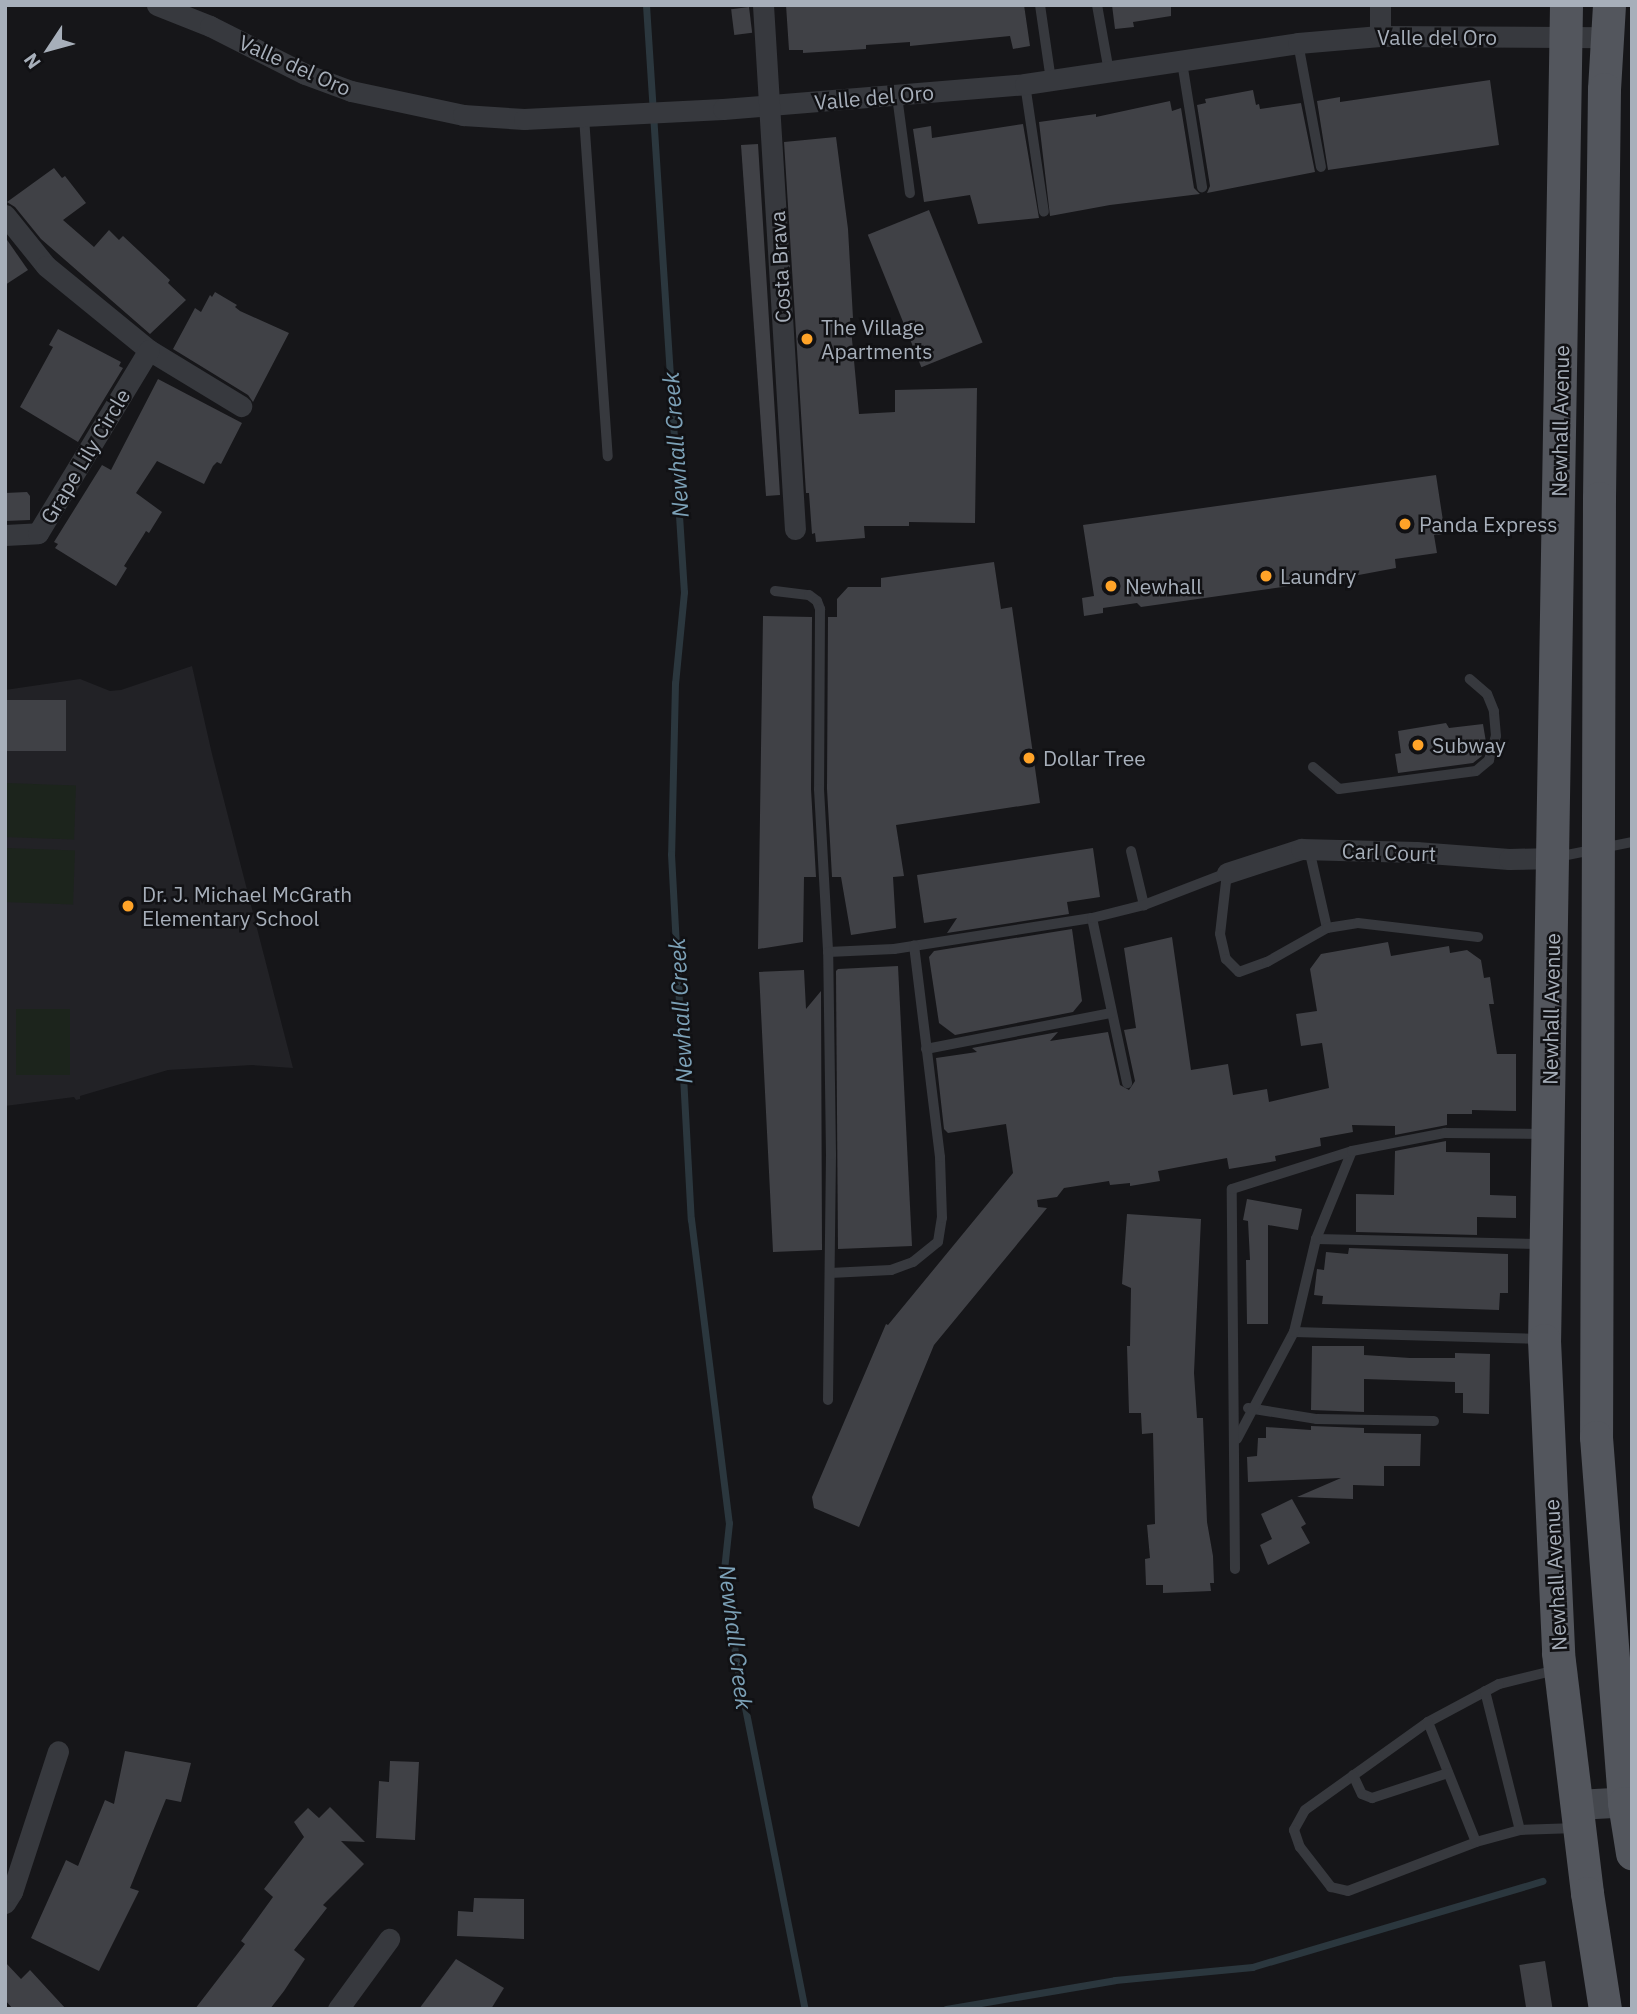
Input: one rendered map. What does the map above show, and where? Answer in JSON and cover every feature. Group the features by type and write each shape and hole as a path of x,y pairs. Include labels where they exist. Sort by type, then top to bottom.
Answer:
{"main road":[{"name":"Newhall Avenue","path":"1566,20 1544,1340 1560,1669 1605,2009"},
{"name":"Newhall Avenue","path":"1608,21 1604,89 1596,850 1596,1437 1632,1853"},
{"path":"1561,393 1600,392"}],"street":[{"name":"Valle del Oro","path":"157,5 210,26 304,74 396,103 463,115 524,119 723,109 897,96 1025,84 1298,44 1566,20 1608,21"},
{"name":"Costa Brava","path":"763,5 795,529"},
{"path":"1380,5 1380,36"},
{"path":"5,215 46,266 149,350 241,406"},
{"name":"Grape Lily Circle","path":"5,535 38,533 149,350"},
{"name":"Carl Court","path":"1227,873 1301,849 1416,852 1509,859 1554,858"},
{"path":"5,1903 12,1892 58,1751"},
{"path":"1578,1816 1628,1803"},
{"path":"338,2009 389,1940"}],"lane":[{"path":"1040,5 1051,80"},
{"path":"1097,5 1109,72"},
{"path":"1298,44 1321,167"},
{"path":"1182,62 1202,187"},
{"path":"1025,84 1044,212"},
{"path":"897,96 910,193"},
{"path":"590,117 608,456"},
{"path":"775,592 809,595 817,601 820,609 819,789 828,952 828,1400"},
{"path":"1314,767 1339,789 1476,771 1489,760 1496,736 1494,711 1486,694 1470,679"},
{"path":"1554,858 1632,842"},
{"path":"1309,849 1327,928"},
{"path":"1131,851 1144,905"},
{"path":"828,952 914,946 1092,918 1144,905 1227,873 1220,934 1226,959 1238,972 1267,961 1327,928 1358,923 1478,937"},
{"path":"1092,918 1127,1083"},
{"path":"830,1273 891,1270 913,1262 938,1242 942,1218 940,1157 914,946"},
{"path":"926,1049 1112,1013"},
{"path":"1235,1569 1232,1189 1352,1151 1445,1133 1549,1134"},
{"path":"1236,1442 1294,1332 1316,1239 1352,1151"},
{"path":"1316,1239 1546,1244"},
{"path":"1294,1332 1544,1340"},
{"path":"1235,1406 1317,1419 1434,1421"},
{"path":"1560,1669 1485,1690 1428,1722 1304,1810 1294,1830 1300,1847 1331,1887 1348,1891 1476,1842 1578,1816"},
{"path":"1485,1690 1520,1830"},
{"path":"1428,1722 1476,1842"},
{"path":"1353,1775 1362,1794 1373,1798 1448,1773"}],"shaded area":[{"name":"Dr. J. Michael McGrath Elementary School","path":"192,666 293,1068 252,1065 168,1070 80,1096 80,1099 76,1100 74,1097 5,1106 5,690 80,679 110,691 121,690"},
{"path":"5,783 76,785 74,839 5,837"},
{"path":"5,848 75,850 73,904 5,902"},
{"path":"16,1009 70,1009 70,1075 16,1075"}],"building":[{"path":"786,5 1024,5 1030,46 1013,49 1010,36 910,46 910,42 866,45 866,49 803,53 803,50 789,50"},
{"path":"1112,5 1171,5 1171,16 1133,22 1134,27 1115,29"},
{"path":"749,7 752,33 734,35 731,9"},
{"path":"1490,80 1499,145 1328,170 1317,101 1340,97 1340,102"},
{"path":"1253,90 1256,105 1259,104 1260,109 1301,103 1315,172 1207,193 1210,186 1197,105 1206,103 1205,99"},
{"path":"1170,101 1172,111 1181,108 1194,188 1200,194 1110,205 1050,216 1039,122 1096,114 1096,117"},
{"path":"1023,124 1039,218 978,224 970,195 924,202 913,129 931,126 932,138"},
{"path":"836,137 848,229 853,318 850,318 859,414 895,412 895,390 977,388 975,523 909,522 909,526 864,526 865,538 816,542 815,533 812,534 809,493 806,493 784,142"},
{"path":"758,144 780,495 766,496 741,145"},
{"path":"54,168 62,178 65,176 86,203 63,220 94,247 109,230 119,240 123,236 170,280 168,283 186,300 150,334 41,239 15,207 7,202"},
{"path":"929,210 983,343 921,367 868,235"},
{"path":"5,237 28,270 5,285"},
{"path":"215,292 237,305 235,307 240,311 289,333 253,402 248,395 173,349 195,308 201,312 210,295 212,297"},
{"path":"58,329 121,362 119,366 123,368 78,442 20,407 53,347 49,345"},
{"path":"158,379 242,423 221,464 217,462 213,466 204,484 157,461 136,493 162,512 149,533 146,531 124,566 127,568 116,586 55,548 58,544 54,542 102,465 111,470"},
{"path":"1436,475 1445,534 1434,535 1437,553 1395,559 1396,568 1332,580 1141,607 1137,603 1103,608 1103,613 1084,616 1082,598 1094,596 1083,525"},
{"path":"27,492 30,496 30,520 5,521 5,493"},
{"path":"994,562 1001,609 1012,607 1040,803 896,825 904,876 893,877 896,928 851,935 841,877 832,877 827,789 828,617 837,617 837,599 848,587 881,587 881,578"},
{"path":"763,616 812,617 811,789 816,877 804,877 803,942 758,949"},
{"path":"5,700 66,700 66,751 5,751"},
{"path":"1446,723 1449,728 1483,724 1486,742 1482,756 1473,763 1398,773 1395,754 1401,753 1398,731"},
{"path":"1093,848 1100,897 1067,902 1069,914 947,933 957,918 924,923 917,875"},
{"path":"1072,929 1082,1001 1073,1012 955,1035 939,1023 929,957 934,951"},
{"path":"1172,937 1191,1070 1228,1064 1233,1095 1267,1089 1269,1102 1329,1088 1322,1043 1301,1046 1296,1014 1317,1011 1310,969 1321,954 1388,942 1391,956 1449,946 1450,953 1467,950 1481,960 1484,978 1490,977 1494,1004 1489,1004 1497,1054 1516,1054 1516,1111 1472,1110 1472,1114 1447,1114 1447,1125 1395,1135 1395,1126 1352,1125 1353,1132 1320,1138 1321,1146 1275,1156 1276,1161 1229,1169 1227,1158 1158,1171 1160,1181 1130,1186 1130,1183 1110,1185 1109,1181 1064,1188 1057,1197 1037,1200 1038,1207 1047,1208 934,1345 859,1527 814,1508 812,1497 886,1324 888,1325 1013,1173 1006,1124 948,1133 944,1129 936,1058 977,1052 972,1048 1058,1032 1050,1041 1108,1032 1120,1085 1129,1090 1135,1081 1124,1030 1136,1028 1124,948"},
{"path":"898,966 912,1246 838,1249 836,971"},
{"path":"804,970 806,1009 821,991 822,1250 773,1252 759,972"},
{"path":"1446,1141 1446,1152 1490,1153 1490,1195 1516,1196 1516,1218 1477,1217 1477,1235 1356,1232 1356,1194 1394,1195 1395,1151"},
{"path":"1247,1199 1302,1209 1298,1230 1268,1225 1268,1324 1247,1324 1246,1260 1250,1260 1248,1221 1243,1220"},
{"path":"1127,1214 1201,1219 1194,1373 1197,1418 1203,1418 1207,1522 1213,1556 1214,1583 1210,1583 1211,1591 1163,1593 1163,1585 1146,1585 1145,1559 1150,1558 1147,1525 1155,1524 1153,1433 1142,1434 1141,1413 1129,1413 1127,1346 1130,1346 1131,1288 1122,1284"},
{"path":"1349,1248 1508,1254 1508,1293 1500,1293 1499,1310 1322,1304 1323,1296 1314,1295 1317,1269 1324,1270 1326,1252 1348,1254"},
{"path":"1312,1346 1364,1346 1364,1355 1410,1358 1455,1358 1455,1353 1490,1354 1489,1414 1463,1413 1463,1393 1455,1393 1455,1382 1364,1379 1364,1412 1311,1410"},
{"path":"1311,1426 1364,1428 1364,1433 1421,1434 1420,1466 1384,1466 1384,1486 1353,1485 1353,1499 1297,1497 1341,1478 1248,1482 1247,1457 1257,1456 1258,1438 1266,1438 1266,1427 1311,1430"},
{"path":"1292,1499 1306,1524 1301,1527 1310,1543 1268,1565 1260,1545 1272,1539 1261,1514"},
{"path":"125,1751 191,1763 181,1802 166,1799 130,1888 139,1891 99,1971 31,1938 66,1860 78,1866 105,1800 114,1804"},
{"path":"390,1761 419,1762 415,1840 376,1838 379,1781 389,1782"},
{"path":"330,1807 365,1842 341,1841 364,1864 323,1905 327,1908 294,1950 305,1959 284,1991 270,2009 195,2009 245,1944 241,1941 273,1897 264,1889 304,1837 294,1822 308,1808 319,1818"},
{"path":"474,1898 524,1899 524,1939 457,1936 458,1911 473,1912"},
{"path":"456,1959 504,1988 491,2009 419,2009"},
{"path":"1545,1961 1553,2009 1526,2009 1519,1965"},
{"path":"5,1962 21,1979 30,1970 66,2009 13,2009 5,2000"}],"waterway":[{"name":"Newhall Creek","path":"646,5 684,592 675,683 671,854 691,1219 729,1523 724,1570 737,1667 805,2009"},
{"path":"946,2009 1115,1980 1252,1967 1543,1881"}],"place":[{"name":"The Village Apartments","path":"807,339"},
{"name":"Panda Express","path":"1405,524"},
{"name":"Laundry","path":"1266,576"},
{"name":"Newhall","path":"1111,586"},
{"name":"Subway","path":"1418,745"},
{"name":"Dollar Tree","path":"1029,758"},
{"name":"Dr. J. Michael McGrath Elementary School","path":"128,906"}]}
